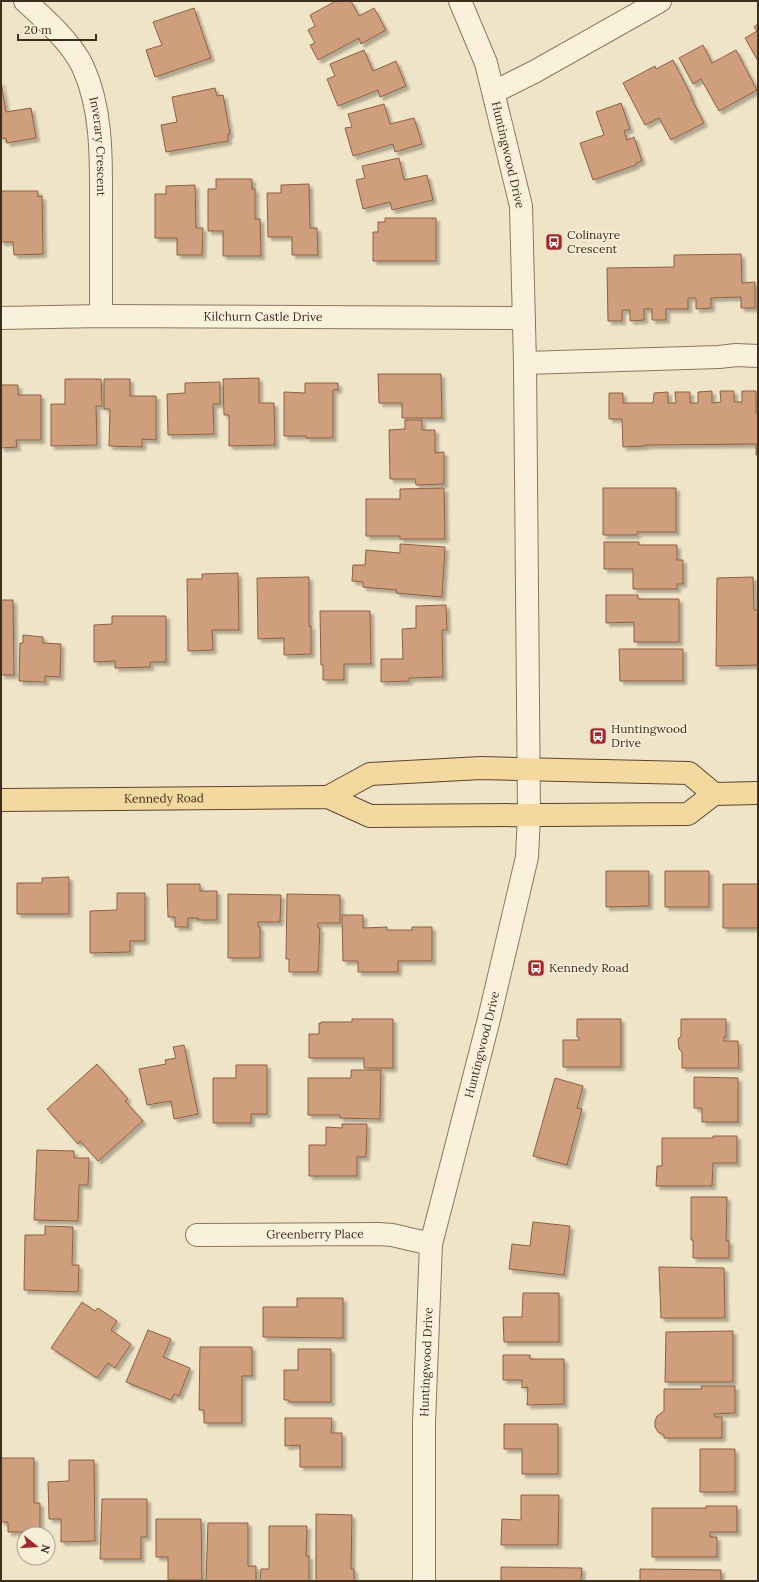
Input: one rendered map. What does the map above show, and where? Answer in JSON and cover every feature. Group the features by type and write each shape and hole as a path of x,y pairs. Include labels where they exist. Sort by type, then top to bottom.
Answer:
{"main road":[{"name":"Kennedy Road","path":"1,800 328,797 370,816 688,814 714,794 688,773 481,768 370,774 328,797"},
{"path":"714,794 758,793"}],"street":[{"name":"Inverary Crescent","path":"25,1 47,20 64,39 82,65 93,92 100,149 101,316"},
{"name":"Huntingwood Drive","path":"424,1581 424,1423 431,1244 488,1022 527,857 529,815 525,363 521,206 486,64 460,1"},
{"path":"494,92 539,70 660,1"},
{"name":"Kilchurn Castle Drive","path":"1,318 101,316 524,318"},
{"path":"525,363 719,357 736,355 758,356"},
{"name":"Greenberry Place","path":"197,1234 379,1234 392,1235 431,1244"}],"building":[{"path":"336,1 351,1 359,16 374,8 386,30 361,44 359,38 318,60 310,45 315,43 308,30 315,26 310,15"},
{"path":"194,8 211,58 155,77 146,50 162,45 153,22"},
{"path":"758,24 758,61 745,38 757,31 754,27"},
{"path":"703,45 712,63 736,50 757,90 719,111 701,79 693,84 679,58"},
{"path":"364,50 373,71 396,61 406,86 380,97 378,90 338,106 327,79 335,76 330,64"},
{"path":"673,60 704,123 671,140 659,118 645,125 623,83 655,66 656,69"},
{"path":"1,81 6,112 31,108 36,138 7,143 6,138 1,139"},
{"path":"215,88 217,96 223,95 230,134 228,134 228,141 166,152 161,125 177,122 172,97"},
{"path":"621,103 630,129 624,131 627,140 634,137 642,161 636,163 636,165 593,180 580,143 604,135 596,112"},
{"path":"384,104 390,124 414,118 422,144 395,152 393,144 353,156 345,128 352,127 348,114"},
{"path":"399,158 404,180 427,175 433,200 392,210 390,202 363,209 356,180 365,178 362,166"},
{"path":"216,179 252,179 252,189 255,189 255,219 260,219 261,256 223,256 223,231 208,231 208,189 216,189"},
{"path":"309,184 310,228 317,228 318,255 292,255 292,237 268,237 267,193 281,193 281,185"},
{"path":"195,185 196,228 203,228 202,255 177,255 177,238 155,238 155,194 166,194 166,186"},
{"path":"1,191 38,191 38,197 42,196 43,254 14,255 13,242 1,242"},
{"path":"385,218 436,218 436,261 373,261 373,232 378,232 378,222 385,222"},
{"path":"741,254 742,283 755,282 755,308 741,308 741,297 711,298 711,308 696,309 696,298 688,298 688,309 666,309 666,320 652,320 652,309 644,309 644,320 630,321 630,310 622,310 622,321 608,321 607,268 674,267 674,255"},
{"path":"378,374 441,374 442,418 402,418 402,403 379,403"},
{"path":"259,378 259,403 274,403 275,445 229,446 229,415 224,415 223,379"},
{"path":"65,379 101,379 102,406 96,406 97,445 51,446 51,404 65,404"},
{"path":"104,379 130,379 130,396 156,396 156,440 142,439 142,447 109,446 110,409 104,409"},
{"path":"220,382 220,404 213,404 214,434 168,435 167,394 185,393 185,383"},
{"path":"305,383 338,383 338,390 333,390 333,438 284,436 284,392 305,393"},
{"path":"1,385 18,385 18,395 41,395 41,440 16,440 17,447 1,448"},
{"path":"712,391 712,403 721,402 720,391 734,391 734,402 742,402 742,391 756,391 756,413 758,413 758,455 756,455 756,444 645,445 623,447 622,419 609,419 609,393 623,393 623,403 653,403 654,393 668,392 668,403 676,403 675,392 690,392 690,403 698,403 698,392"},
{"path":"405,420 422,420 422,430 435,430 435,453 444,452 444,484 416,485 415,479 390,479 389,430 405,429"},
{"path":"444,488 445,539 400,539 400,536 366,536 366,499 400,499 400,489"},
{"path":"603,488 676,488 676,532 637,532 637,535 603,535"},
{"path":"604,542 639,542 639,545 677,545 677,560 683,560 683,584 677,584 677,589 633,589 633,569 604,569"},
{"path":"400,544 445,547 442,597 396,593 397,590 363,587 363,582 352,581 353,565 365,565 366,550 400,553"},
{"path":"238,573 239,630 212,630 213,650 188,651 187,579 202,579 202,574"},
{"path":"309,577 309,626 311,626 311,654 284,655 284,638 258,639 257,578"},
{"path":"753,577 754,610 758,610 758,665 716,666 717,578"},
{"path":"606,595 638,595 638,599 679,599 679,642 634,642 634,622 606,623"},
{"path":"1,600 13,600 14,675 1,675"},
{"path":"446,605 447,630 442,630 443,677 409,678 409,681 381,682 381,659 403,659 402,629 416,628 416,606"},
{"path":"320,611 370,611 371,664 344,664 344,680 323,680 323,665 321,665"},
{"path":"112,616 166,616 166,662 150,662 150,667 115,668 115,661 94,662 94,625 112,624"},
{"path":"23,635 43,637 43,643 61,644 60,677 45,676 45,682 19,681 20,643 23,643"},
{"path":"619,649 683,649 683,681 620,681"},
{"path":"606,871 649,871 649,906 606,907"},
{"path":"665,871 709,871 709,907 665,907"},
{"path":"69,877 69,914 17,914 17,883 42,883 42,878"},
{"path":"167,884 200,884 200,891 217,891 217,920 198,920 198,918 188,918 188,927 175,927 175,917 168,917"},
{"path":"723,884 758,884 758,928 723,928"},
{"path":"117,893 145,893 145,941 130,941 130,952 90,953 90,911 117,910"},
{"path":"228,894 281,895 280,922 258,922 258,927 260,927 260,958 228,958"},
{"path":"287,894 340,895 340,923 318,923 318,928 320,928 318,972 289,972 289,959 286,959"},
{"path":"342,915 363,915 363,928 387,927 387,930 412,930 412,927 432,927 432,961 398,961 398,972 358,972 358,961 343,961"},
{"path":"352,1019 393,1019 393,1068 364,1068 364,1058 309,1058 309,1034 319,1034 319,1023 352,1022"},
{"path":"577,1019 621,1019 621,1067 563,1067 563,1040 579,1040 579,1037 577,1037"},
{"path":"681,1019 726,1019 726,1037 724,1037 724,1041 738,1041 739,1068 682,1068 682,1052 679,1049 678,1039 681,1036"},
{"path":"184,1045 198,1114 174,1119 171,1101 147,1105 139,1069 166,1064 165,1060 176,1058 173,1047"},
{"path":"97,1064 128,1099 125,1101 143,1121 98,1161 80,1141 78,1144 47,1109"},
{"path":"236,1065 267,1065 267,1114 251,1114 251,1123 213,1123 213,1078 236,1078"},
{"path":"351,1070 381,1070 380,1119 340,1118 340,1115 308,1115 308,1078 351,1078"},
{"path":"694,1077 738,1078 738,1122 702,1122 702,1108 694,1108"},
{"path":"555,1078 583,1086 577,1108 582,1109 567,1165 533,1156"},
{"path":"342,1124 367,1124 366,1157 357,1157 357,1176 309,1176 309,1145 326,1145 326,1127 342,1128"},
{"path":"713,1136 737,1136 737,1163 713,1163 712,1186 656,1186 657,1166 662,1166 662,1138 713,1138"},
{"path":"37,1150 74,1151 74,1158 89,1158 88,1185 79,1185 78,1221 34,1220"},
{"path":"691,1197 727,1197 726,1241 729,1241 729,1258 693,1258 693,1240 691,1240"},
{"path":"533,1222 570,1226 564,1275 509,1269 512,1244 530,1246"},
{"path":"45,1226 73,1227 72,1265 79,1265 78,1292 24,1290 25,1235 45,1235"},
{"path":"659,1267 724,1268 725,1318 661,1318"},
{"path":"523,1293 559,1293 559,1342 504,1342 503,1317 522,1317"},
{"path":"297,1298 343,1298 343,1338 263,1337 263,1307 297,1307"},
{"path":"82,1302 95,1311 98,1308 117,1321 111,1330 131,1344 115,1368 108,1363 97,1378 51,1348"},
{"path":"148,1330 171,1339 163,1357 190,1368 179,1396 174,1394 171,1400 126,1382"},
{"path":"733,1331 733,1382 665,1382 666,1332"},
{"path":"200,1347 252,1347 252,1376 242,1376 242,1423 204,1423 204,1410 199,1410"},
{"path":"298,1349 331,1349 331,1402 289,1402 289,1400 284,1400 284,1370 298,1370"},
{"path":"503,1355 530,1355 530,1359 564,1359 564,1404 527,1405 528,1387 522,1388 522,1380 503,1380"},
{"path":"701,1386 735,1386 735,1413 714,1414 715,1417 722,1417 722,1438 664,1438 664,1435 658,1432 655,1427 655,1421 657,1416 664,1411 664,1389 702,1389"},
{"path":"285,1418 332,1418 331,1433 342,1433 342,1467 300,1467 300,1445 285,1446"},
{"path":"504,1424 558,1424 558,1474 522,1474 522,1449 504,1449"},
{"path":"700,1449 735,1449 735,1492 700,1492"},
{"path":"1,1458 34,1458 34,1503 40,1503 40,1526 16,1526 16,1532 8,1532 8,1522 1,1522"},
{"path":"69,1460 94,1460 95,1541 61,1542 61,1519 49,1519 48,1482 69,1481"},
{"path":"521,1495 559,1495 558,1545 501,1545 502,1519 521,1520"},
{"path":"102,1499 147,1499 147,1537 141,1537 141,1559 100,1559"},
{"path":"706,1506 737,1506 737,1532 710,1532 710,1537 717,1537 717,1557 652,1557 652,1508 706,1508"},
{"path":"316,1514 352,1515 351,1569 354,1569 354,1581 316,1581"},
{"path":"156,1519 201,1519 202,1580 168,1580 168,1557 156,1557"},
{"path":"208,1523 248,1523 248,1566 256,1566 256,1581 206,1581"},
{"path":"269,1526 307,1526 306,1556 309,1556 309,1581 260,1581 261,1569 269,1569"},
{"path":"501,1567 582,1568 581,1581 501,1581"},
{"path":"640,1569 721,1570 721,1581 640,1581"}],"place":[{"name":"Colinayre Crescent","path":"554,242"},
{"name":"Huntingwood Drive","path":"598,736"},
{"name":"Kennedy Road","path":"536,968"}]}
